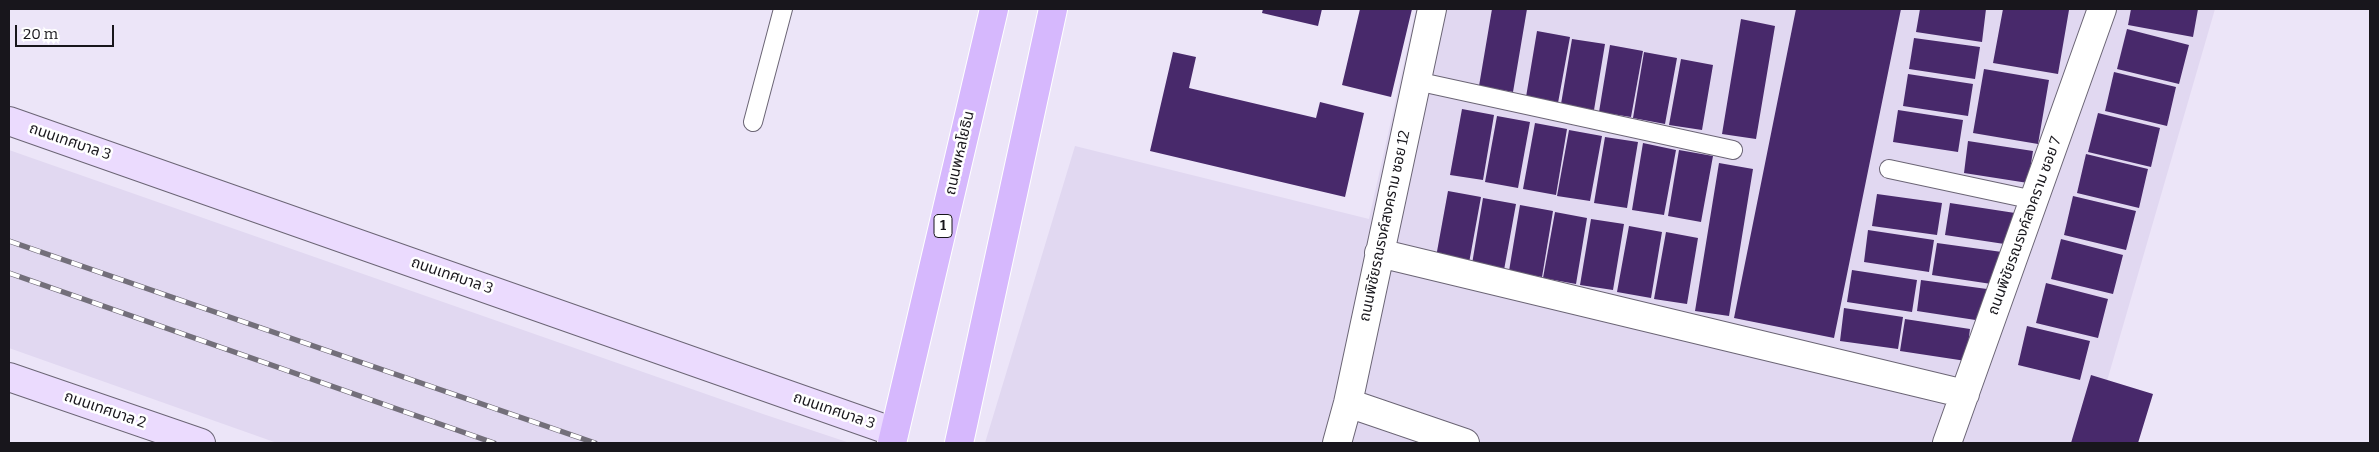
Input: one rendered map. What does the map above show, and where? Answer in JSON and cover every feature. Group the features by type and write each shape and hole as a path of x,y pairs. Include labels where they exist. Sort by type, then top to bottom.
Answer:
{"main road":[{"name":"ถนนพหลโยธิน","path":"893,438 994,9"},
{"path":"959,443 1053,9"}],"street":[{"name":"ถนนพิชัยรณรงค์สงคราม ซอย 12","path":"1337,443 1348,403 1432,9"},
{"name":"ถนนพิชัยรณรงค์สงคราม ซอย 7","path":"1947,443 2102,9"},
{"name":"ถนนเทศบาล 3","path":"9,121 893,438"},
{"path":"1380,253 1965,394"},
{"name":"ถนนเทศบาล 2","path":"9,377 164,437 200,443"},
{"path":"1348,403 1465,443"}],"lane":[{"path":"753,122 783,9"},
{"path":"1416,81 1733,150"},
{"path":"1889,169 2034,200"}],"shaded area":[{"path":"1416,9 2215,9 2089,443 985,443 1075,146 1369,219"},
{"path":"9,150 850,443 277,443 9,348"}],"building":[{"path":"1263,9 1322,9 1318,26 1262,13"},
{"path":"1360,9 1412,9 1391,97 1342,85"},
{"path":"1492,9 1527,9 1513,92 1479,86"},
{"path":"1796,9 1901,9 1834,338 1734,318"},
{"path":"1920,9 1986,9 1982,42 1916,32"},
{"path":"2003,9 2069,10 2058,74 1993,63"},
{"path":"2131,9 2198,9 2193,37 2128,25"},
{"path":"1741,19 1775,26 1756,139 1722,134"},
{"path":"2127,29 2189,45 2179,84 2117,69"},
{"path":"1537,31 1570,37 1558,103 1526,97"},
{"path":"1914,38 1980,47 1975,79 1909,69"},
{"path":"1572,39 1605,44 1594,110 1561,104"},
{"path":"1610,45 1643,51 1631,117 1599,112"},
{"path":"1173,52 1196,57 1189,88 1316,118 1320,102 1364,113 1345,197 1150,151"},
{"path":"1644,52 1677,58 1665,124 1633,118"},
{"path":"1681,59 1713,65 1702,130 1669,125"},
{"path":"1984,69 2049,80 2038,144 1973,133"},
{"path":"2114,72 2176,87 2167,126 2105,111"},
{"path":"1908,74 1973,84 1968,116 1903,106"},
{"path":"1462,109 1494,115 1483,180 1450,175"},
{"path":"1898,110 1963,120 1958,152 1893,142"},
{"path":"2098,113 2160,128 2151,167 2088,152"},
{"path":"1497,116 1530,122 1518,188 1485,182"},
{"path":"1535,123 1567,129 1556,195 1523,189"},
{"path":"1569,130 1602,136 1590,201 1557,196"},
{"path":"1605,137 1638,142 1627,208 1594,203"},
{"path":"1968,141 2033,151 2028,183 1964,173"},
{"path":"1643,143 1676,150 1664,215 1632,210"},
{"path":"1679,150 1713,156 1701,222 1668,216"},
{"path":"2086,154 2148,169 2139,208 2077,193"},
{"path":"1719,163 1753,169 1729,316 1695,311"},
{"path":"1448,191 1481,197 1469,263 1436,257"},
{"path":"1877,194 1942,203 1937,235 1872,226"},
{"path":"2073,196 2136,211 2126,250 2064,235"},
{"path":"1483,198 1516,204 1504,270 1472,264"},
{"path":"1950,203 2015,213 2011,245 1945,235"},
{"path":"1520,205 1553,211 1542,277 1509,271"},
{"path":"1555,212 1587,218 1576,284 1543,278"},
{"path":"1591,219 1624,224 1613,290 1580,285"},
{"path":"1629,226 1662,232 1651,298 1617,292"},
{"path":"1868,230 1934,240 1929,272 1864,262"},
{"path":"1666,232 1698,238 1687,304 1654,299"},
{"path":"2061,239 2123,255 2113,294 2051,279"},
{"path":"1937,243 2002,252 1998,285 1932,275"},
{"path":"1852,270 1917,280 1912,312 1847,302"},
{"path":"1921,280 1987,289 1982,321 1917,311"},
{"path":"2046,283 2108,299 2098,338 2036,323"},
{"path":"1844,308 1903,317 1898,349 1840,341"},
{"path":"1905,319 1970,329 1966,361 1900,351"},
{"path":"2027,326 2090,341 2080,380 2018,365"},
{"path":"2091,375 2153,394 2138,443 2071,443"}],"railway":[{"path":"9,241 595,443"},
{"path":"9,273 494,443"}]}
